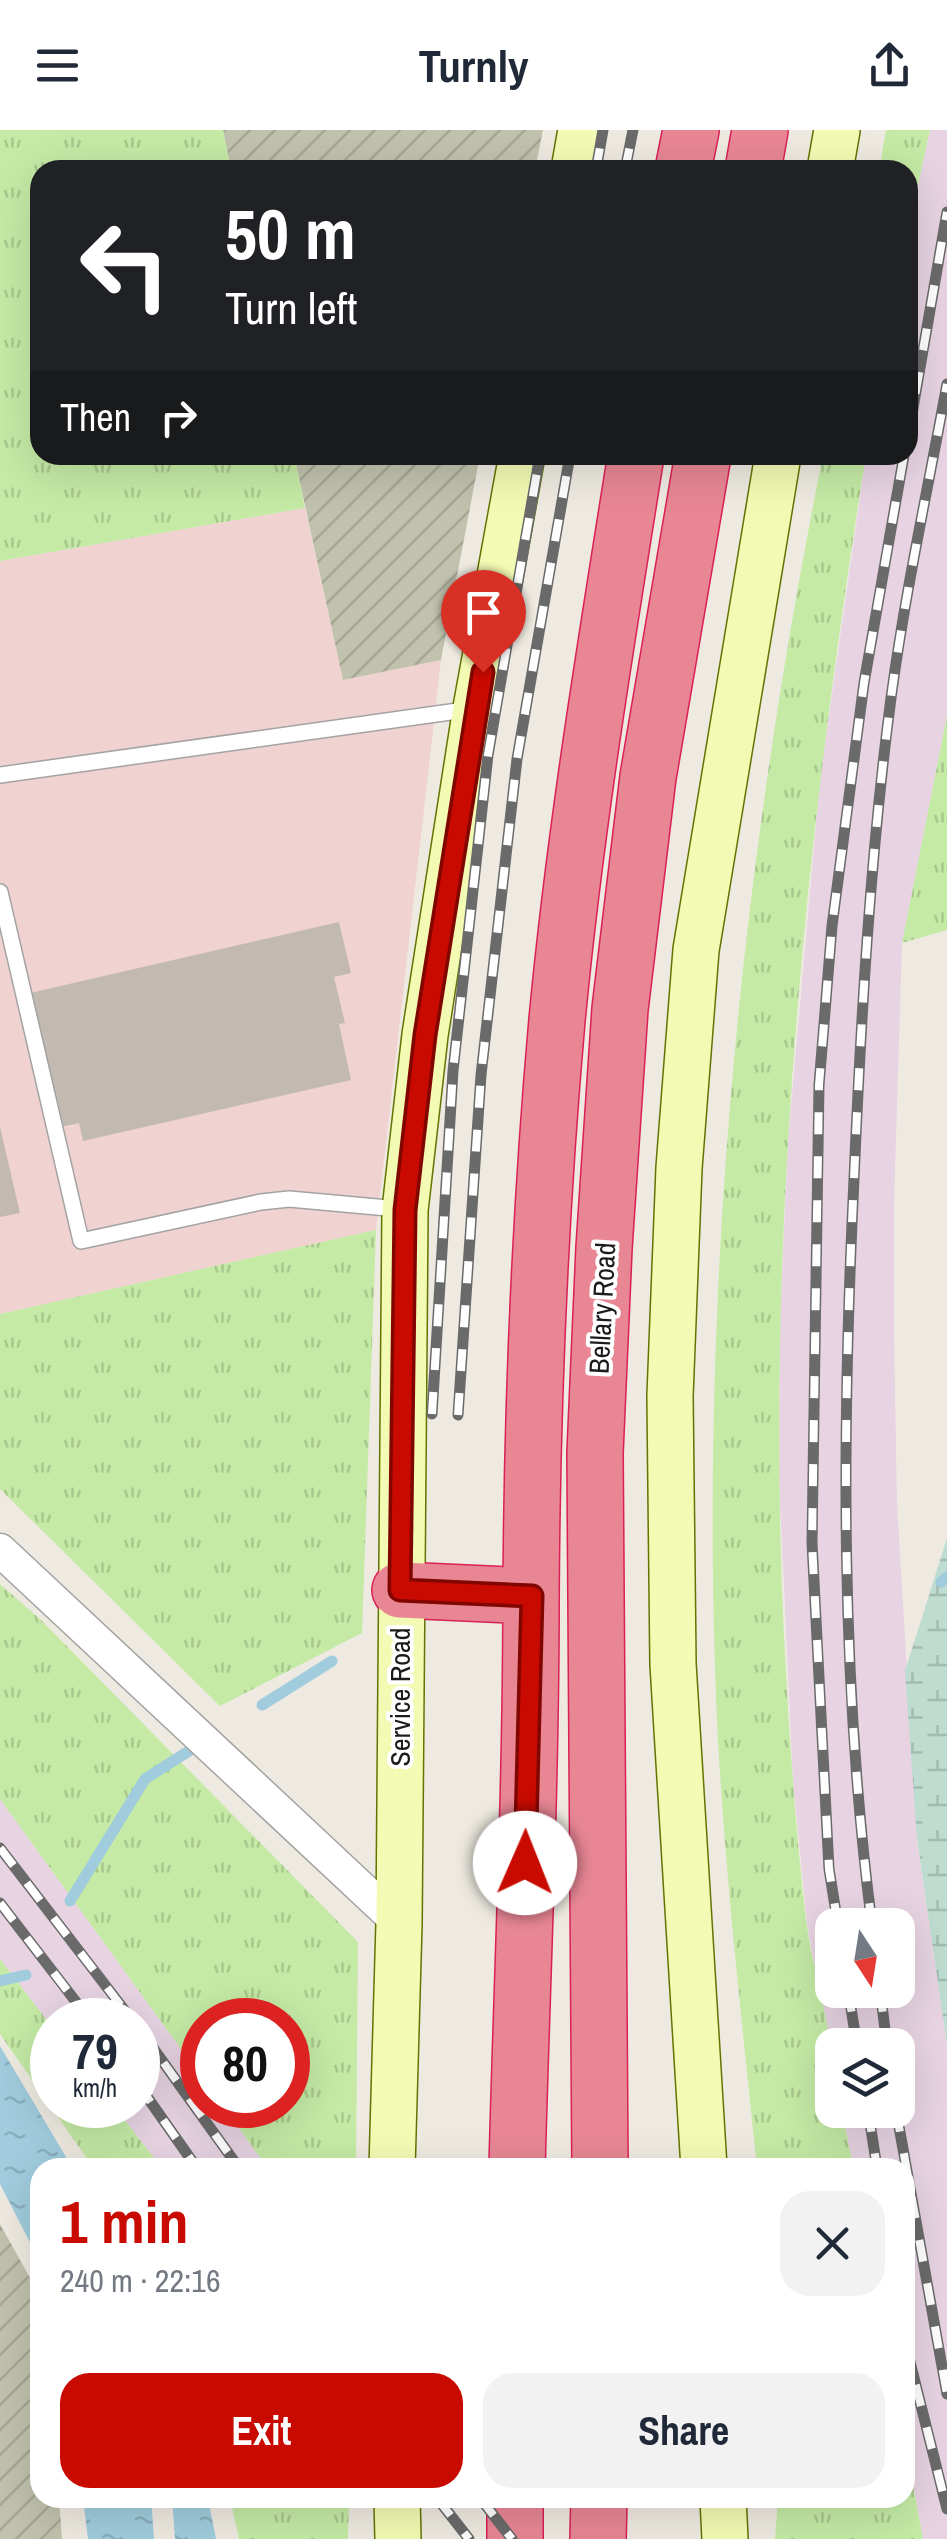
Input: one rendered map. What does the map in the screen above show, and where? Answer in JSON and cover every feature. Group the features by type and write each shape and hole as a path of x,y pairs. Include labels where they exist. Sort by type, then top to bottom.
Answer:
{"highway":[{"path":"685,160 690,130"},
{"path":"755,160 760,130"},
{"path":"517,2158 532,1455 558,1020 586,775 634,465"},
{"name":"Bellary Road","path":"600,2158 595,1453 620,1010 648,776 701,465"},
{"path":"400,1590 531,1593"},
{"path":"515,2508 515,2539"},
{"path":"598,2508 598,2539"}],"main road":[{"path":"576,160 581,130"},
{"path":"832,160 837,130"},
{"name":"Service Road","path":"392,2158 399,1924 405,1210 425,1035 476,708 520,465"},
{"path":"703,2158 673,1664 670,1396 677,1225 696,950 776,465"},
{"path":"397,2508 398,2539"},
{"path":"723,2508 725,2539"}],"street":[{"path":"0,1550 399,1924"}],"lane":[{"path":"0,774 476,708"},
{"path":"0,892 81,1240 261,1202 288,1200 405,1210"}],"shaded area":[{"path":"223,130 543,130 537,160 229,160"},
{"path":"930,130 947,130 947,716 902,943 894,1335 897,1503 917,1839 947,2045 947,2539 923,2539 915,2496 915,2158 851,2158 845,2128 915,2128 915,2028 826,2028 823,2008 915,2008 915,1908 815,1908 815,1967 807,1923 793,1780 779,1479 780,1323 788,1141 820,779 865,465 918,465 918,185"},
{"path":"296,465 478,465 441,660 343,680"},
{"path":"305,508 343,680 441,660 376,1230 0,1314 0,561"},
{"path":"0,1799 144,1998 30,1998 0,1959"},
{"path":"160,2020 180,2048 180,2128 239,2128 260,2158 154,2158 131,2128 160,2128"},
{"path":"0,2224 30,2278 30,2508 60,2508 62,2539 0,2539"}],"green space":[{"path":"0,130 223,130 229,160 30,160 30,465 296,465 305,508 0,561"},
{"path":"886,130 930,130 918,185 918,160 881,160"},
{"path":"821,465 865,465 824,749 808,896 785,1192 780,1341 780,1489 793,1778 802,1885 815,1968 815,2008 823,2008 827,2028 815,2028 815,2128 845,2128 851,2158 756,2158 721,1793 713,1516 722,1211 750,907 771,755"},
{"path":"947,716 947,930 902,943"},
{"path":"376,1230 362,1633 220,1706 0,1489 0,1314"},
{"path":"947,1538 947,2045 917,1839 905,1671"},
{"path":"0,1584 42,1621 358,1942 356,2158 260,2158 239,2128 310,2128 310,1998 180,1998 180,2048 160,2020 160,1998 144,1998 0,1799"},
{"path":"0,1959 30,1998 30,2077 0,2034"},
{"path":"66,2128 131,2128 154,2158 87,2158"},
{"path":"915,2496 923,2539 775,2539 777,2508 915,2508"},
{"path":"232,2508 349,2508 348,2539 239,2539"}],"water":[{"path":"0,2046 30,2096 30,2128 49,2128 67,2158 30,2158 30,2242 0,2184"},
{"path":"84,2508 152,2508 154,2539 88,2539"},
{"path":"173,2508 210,2508 216,2539 175,2539"}],"building":[{"path":"339,922 351,973 334,977 345,1023 339,1024 351,1080 83,1141 79,1123 61,1127 30,993"},
{"path":"0,1127 20,1213 0,1217"}],"waterway":[{"path":"941,1582 947,1577"},
{"path":"262,1705 332,1661"},
{"path":"70,1901 145,1779 203,1742"},
{"path":"0,1981 26,1975"}],"railway":[{"path":"598,160 603,130"},
{"path":"627,160 633,130"},
{"path":"918,379 947,212"},
{"path":"870,1908 854,1739 846,1552 847,1365 863,998 891,698 947,384"},
{"path":"432,1414 453,1071 488,755 538,465"},
{"path":"458,1415 481,1075 517,759 568,465"},
{"path":"835,1908 829,1869 812,1543 819,1085 832,926 864,683 902,465"},
{"path":"0,1848 115,1998"},
{"path":"0,1903 73,1998"},
{"path":"851,2008 854,2028"},
{"path":"882,2008 885,2028"},
{"path":"160,2058 232,2158"},
{"path":"160,2115 190,2158"},
{"path":"871,2128 875,2158"},
{"path":"899,2128 905,2158"},
{"path":"915,2216 947,2394"},
{"path":"915,2382 947,2509"},
{"path":"445,2508 469,2539"},
{"path":"488,2508 512,2539"}],"route":[{"path":"483,672 425,1035 405,1210 400,1590 532,1596 525,1863"}]}
